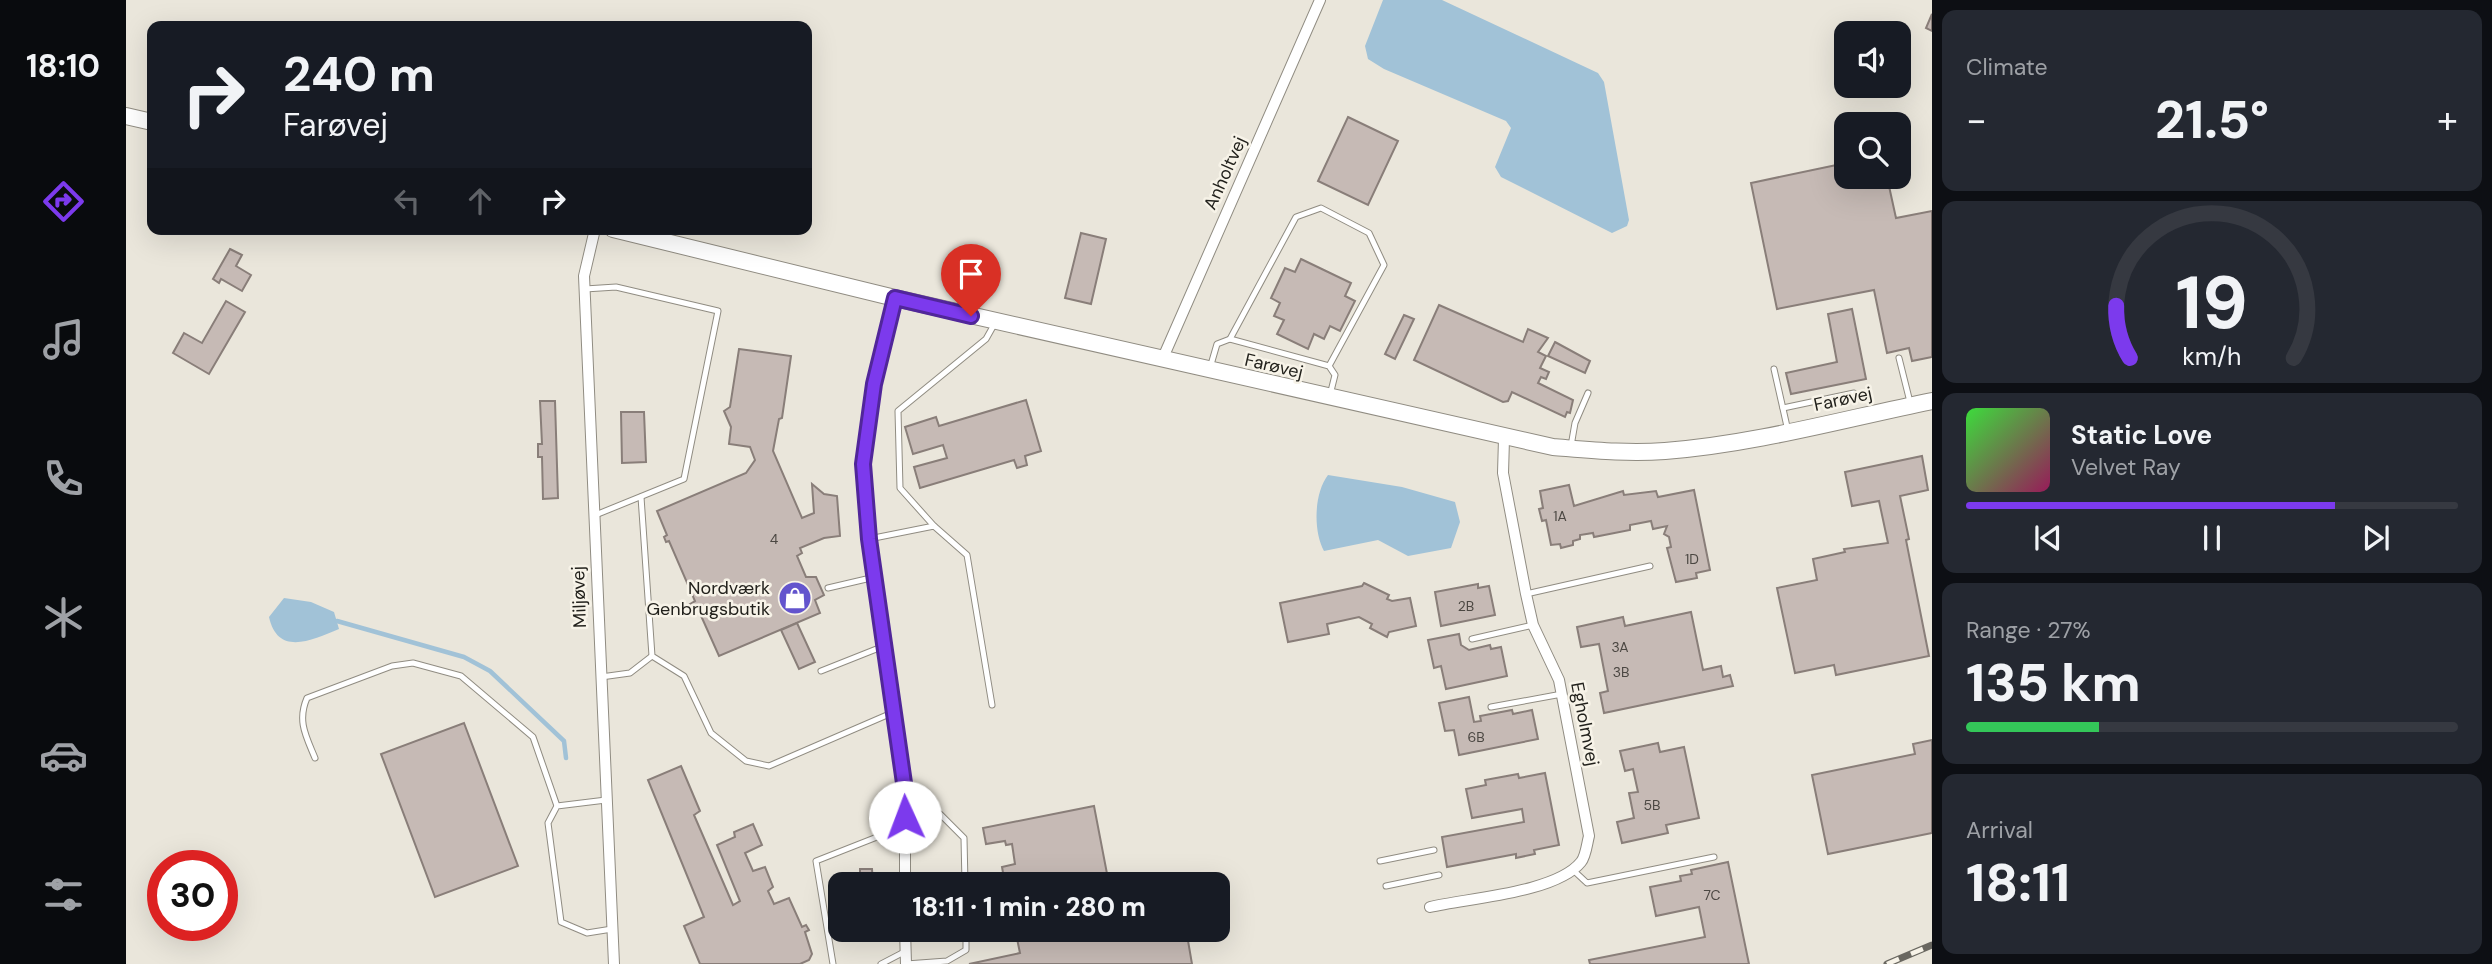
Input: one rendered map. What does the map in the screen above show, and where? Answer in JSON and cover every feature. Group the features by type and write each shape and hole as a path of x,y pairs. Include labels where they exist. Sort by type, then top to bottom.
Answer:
{"street":[{"name":"Anholtvej","path":"1162,360 1320,0"},
{"path":"126,116 147,121"},
{"name":"Miljøvej","path":"593,235 587,253 585,289 614,964"},
{"name":"Farøvej","path":"638,235 895,298 1504,439 1570,449 1665,451 1932,401"},
{"path":"895,298 874,384 863,464 869,539 905,790 905,872"},
{"name":"Egholmvej","path":"1504,439 1503,473 1526,594 1533,625 1559,680 1589,836 1582,861 1572,869"},
{"path":"1430,907 1543,884 1572,869"},
{"path":"906,942 906,964"}],"lane":[{"path":"1230,339 1296,217 1321,208 1369,233 1384,265 1329,366"},
{"path":"585,289 616,288 718,311 684,479 593,516"},
{"path":"992,705 967,555 934,526 900,488 898,411 986,339 996,321"},
{"path":"1209,371 1217,344 1230,339 1329,366 1335,374 1329,398"},
{"path":"1899,358 1910,405"},
{"path":"1774,369 1788,430"},
{"path":"1570,449 1575,423 1588,393"},
{"path":"1783,408 1854,393"},
{"path":"641,497 652,656"},
{"path":"869,539 934,526"},
{"path":"1526,594 1650,566"},
{"path":"828,588 874,577"},
{"path":"1472,639 1533,625"},
{"path":"821,671 884,646"},
{"path":"600,677 630,673 652,656"},
{"path":"652,656 684,676 711,733 746,761 769,766 894,712"},
{"path":"315,758 302,729 301,712 307,698 392,666 413,663 461,676 533,737 557,806 548,823 561,922 587,933 612,929"},
{"path":"1490,707 1562,694"},
{"path":"557,806 606,800"},
{"path":"833,964 816,861 905,822 940,814 964,838 965,872"},
{"path":"1380,861 1434,850"},
{"path":"1572,869 1587,883 1714,857"},
{"path":"1386,886 1439,875"},
{"path":"906,964 947,961 966,950 966,942"},
{"path":"881,964 906,951"}],"water":[{"path":"1383,0 1442,0 1598,73 1604,82 1629,220 1627,226 1612,233 1501,177 1495,167 1511,128 1506,121 1384,69 1368,59 1365,46"},
{"path":"1328,475 1402,487 1455,502 1460,522 1451,548 1408,556 1378,540 1324,551 1318,533 1317,512 1320,492"},
{"path":"284,598 311,602 334,612 339,629 307,641 288,641 280,637 273,629 269,617"}],"building":[{"path":"1932,14 1932,31 1926,28"},
{"path":"1348,117 1398,141 1368,205 1318,181"},
{"path":"1834,166 1834,189 1890,189 1896,218 1932,211 1932,357 1912,361 1909,348 1887,353 1874,290 1777,309 1751,183"},
{"path":"1081,233 1106,239 1091,304 1065,298"},
{"path":"230,249 242,255 236,266 251,275 242,291 221,279 219,283 213,279"},
{"path":"1301,259 1351,283 1345,296 1355,301 1340,331 1330,326 1324,339 1314,334 1308,349 1277,334 1284,320 1274,316 1280,303 1271,298 1285,268 1295,272"},
{"path":"226,301 245,312 209,374 173,353 184,333 202,343"},
{"path":"1439,305 1523,342 1528,329 1548,338 1538,352 1546,356 1540,368 1549,372 1546,379 1541,377 1538,383 1573,400 1570,413 1567,412 1565,417 1512,392 1508,401 1503,402 1414,360"},
{"path":"1852,309 1866,379 1791,394 1786,373 1837,362 1828,314"},
{"path":"1404,315 1414,319 1395,359 1385,354"},
{"path":"1555,342 1590,361 1585,373 1548,356"},
{"path":"739,349 791,356 782,418 779,419 773,451 802,518 814,513 812,484 824,494 837,496 840,536 824,538 800,548 802,553 797,556 806,577 816,577 824,595 815,600 820,613 719,656 698,609 689,611 687,606 695,601 669,541 666,542 664,537 667,535 657,511 746,473 755,460 750,447 729,444 731,427 724,411 730,407"},
{"path":"1026,400 1041,451 1025,456 1027,465 1017,468 1014,460 920,488 914,467 947,458 943,445 913,454 905,427 936,417 939,426"},
{"path":"540,401 555,401 558,498 543,499 542,457 538,457 538,444 542,444"},
{"path":"621,412 644,412 646,462 622,463"},
{"path":"1922,456 1928,490 1900,496 1929,656 1836,675 1834,665 1795,673 1777,588 1817,580 1813,559 1845,552 1844,549 1888,543 1879,501 1852,506 1845,472"},
{"path":"1569,485 1574,506 1623,491 1624,495 1656,491 1658,497 1694,490 1710,570 1696,573 1697,578 1676,582 1667,548 1671,547 1669,537 1664,534 1667,526 1653,529 1651,521 1630,525 1630,530 1594,537 1593,533 1580,535 1580,539 1573,541 1573,545 1561,548 1560,544 1551,545 1546,520 1542,521 1539,509 1543,508 1540,491"},
{"path":"1364,583 1389,595 1387,599 1392,601 1410,598 1416,626 1389,632 1387,637 1370,628 1372,624 1359,617 1327,624 1329,634 1288,642 1280,603 1362,586"},
{"path":"1478,584 1478,588 1489,586 1495,615 1441,626 1435,592"},
{"path":"1691,612 1703,670 1721,666 1723,677 1730,675 1733,686 1604,713 1600,693 1608,691 1599,644 1581,647 1577,627 1623,617 1625,626"},
{"path":"797,623 815,662 799,669 781,630"},
{"path":"1459,634 1461,645 1469,650 1490,645 1491,649 1501,647 1507,676 1446,689 1441,666 1434,668 1428,640"},
{"path":"1469,697 1474,722 1481,721 1480,716 1512,710 1513,714 1532,710 1538,739 1459,755 1454,730 1445,731 1439,703"},
{"path":"464,723 518,866 435,897 381,754"},
{"path":"1932,740 1932,833 1828,854 1812,775 1915,754 1913,744"},
{"path":"1658,743 1660,752 1684,747 1699,818 1666,825 1668,833 1622,843 1617,822 1634,818 1629,793 1638,792 1633,769 1625,771 1620,751"},
{"path":"681,766 700,811 694,815 733,905 740,901 717,845 735,837 734,832 753,824 762,845 745,853 753,871 765,867 773,887 768,891 774,904 789,898 802,927 806,925 809,930 805,932 812,954 809,960 800,964 700,964 684,926 704,917 648,780"},
{"path":"1545,773 1559,845 1534,850 1535,854 1516,858 1516,854 1447,867 1442,837 1524,822 1522,809 1472,818 1466,789 1486,785 1485,780 1518,774 1519,778"},
{"path":"1094,806 1107,872 1003,872 1002,867 1015,864 1012,844 1006,845 1005,841 986,844 983,828"},
{"path":"1728,862 1749,964 1590,964 1589,960 1705,937 1699,907 1656,916 1650,887 1681,881 1680,876 1692,874 1691,870"},
{"path":"860,869 872,869 872,872 860,872"},
{"path":"1018,942 1188,942 1192,964 969,964 1020,953"}],"waterway":[{"path":"337,621 464,657 490,671 564,741 566,758"}],"railway":[{"path":"1887,964 1932,945"}],"place":[{"name":"Nordværk Genbrugsbutik","path":"795,598"}],"route":[{"path":"905,817 905,790 869,539 863,464 874,384 895,298 971,316"}]}
